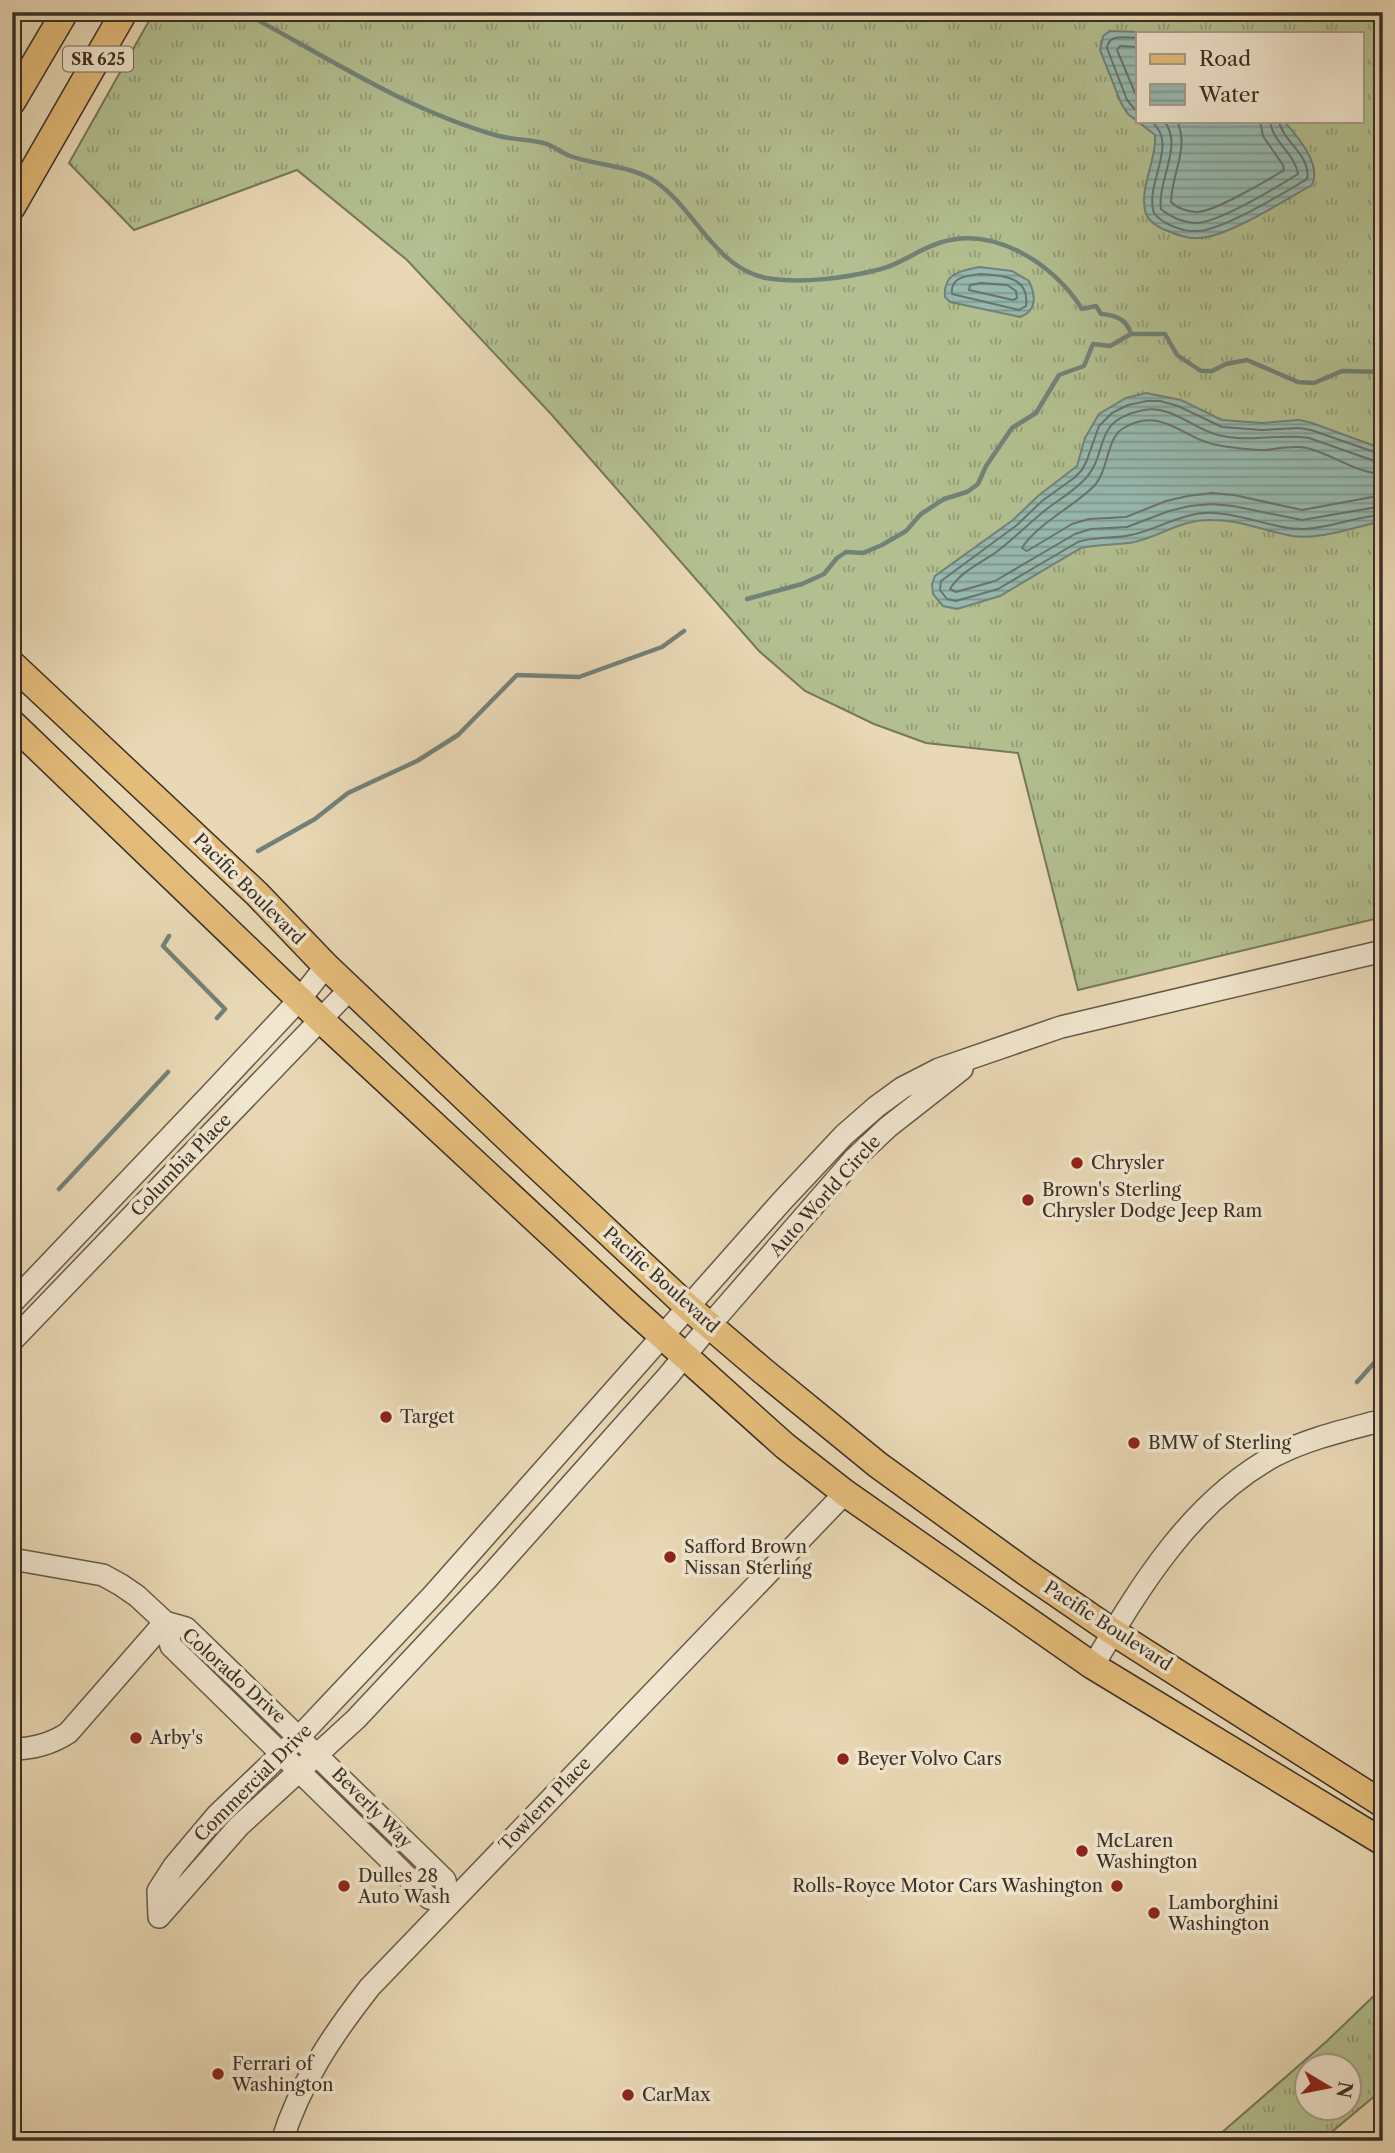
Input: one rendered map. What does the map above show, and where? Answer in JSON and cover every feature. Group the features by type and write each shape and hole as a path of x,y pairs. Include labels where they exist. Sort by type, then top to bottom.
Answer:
{"main road":[{"name":"SR 625","path":"12,102 65,12"},
{"name":"SR 625","path":"12,207 124,12"},
{"name":"Pacific Boulevard","path":"12,664 257,894 350,989 688,1307 772,1379 878,1465 1113,1632 1383,1804"},
{"path":"12,723 321,1020 662,1336 785,1446 845,1493 1093,1667 1383,1842"}],"street":[{"name":"Auto World Circle","path":"688,1307 826,1154 868,1114 902,1088 939,1069 1061,1027 1383,951"},
{"name":"Columbia Place","path":"12,1303 300,999 326,966"},
{"name":"Columbia Place","path":"12,1341 350,989"},
{"name":"Auto World Circle","path":"685,1356 854,1159 888,1127 982,1054"},
{"name":"Commercial Drive","path":"685,1356 399,1676 239,1826 159,1917 158,1891 174,1866 217,1815 300,1736 442,1585 688,1307"},
{"path":"1093,1667 1161,1560 1184,1531 1229,1486 1278,1455 1309,1441 1383,1420"},
{"name":"Towlern Place","path":"282,2141 302,2091 321,2054 370,1987 845,1493"},
{"name":"Colorado Drive","path":"12,1559 103,1575 137,1596 165,1622 186,1628 300,1736"},
{"path":"12,1749 48,1744 68,1733 165,1622"},
{"name":"Colorado Drive","path":"165,1622 171,1646 281,1754"},
{"name":"Beverly Way","path":"281,1754 429,1898 449,1903 445,1880 300,1736"}],"green space":[{"path":"154,12 1383,12 1383,917 1078,990 1018,753 926,743 874,724 805,691 759,651 551,414 407,260 297,170 134,230 69,163"},
{"path":"1383,1987 1383,2089 1364,2105 1364,2052 1314,2052"},
{"path":"1294,2070 1294,2122 1344,2122 1321,2141 1212,2141"}],"water":[{"path":"1110,31 1138,32 1136,120 1121,103 1100,50 1103,36"},
{"path":"1138,122 1285,122 1311,159 1314,168 1312,185 1256,217 1225,231 1199,238 1175,234 1153,223 1146,214 1146,181 1154,154 1155,135"},
{"path":"979,267 1012,271 1029,281 1034,297 1030,311 1020,317 950,302 945,297 945,289 950,278 959,272"},
{"path":"1146,393 1181,400 1222,420 1262,423 1299,420 1312,423 1383,449 1383,521 1326,535 1303,537 1222,520 1189,523 1139,541 1081,548 1000,596 957,609 943,606 933,594 935,576 1013,520 1038,496 1077,466 1085,438 1099,414 1126,398"}],"waterway":[{"path":"243,12 366,80 429,111 495,135 547,144 570,156 646,176 670,193 719,250 748,272 780,280 839,277 888,267 939,243 981,239 1021,252 1056,277 1082,309 1096,306 1101,314 1123,321 1131,334"},
{"path":"747,599 802,584 824,574 837,558 846,552 863,553 882,545 906,531 921,514 944,499 967,492 978,484 986,466 1012,428 1036,413 1059,375 1084,366 1093,344 1110,346 1131,334 1165,334 1177,355 1201,371 1212,371 1226,364 1247,360 1298,382 1314,383 1342,371 1383,372"},
{"path":"258,851 315,819 348,793 417,761 458,735 517,675 579,677 662,647 684,631"},
{"path":"169,936 163,946 225,1009 217,1018"},
{"path":"59,1189 168,1072"},
{"path":"1357,1382 1383,1353"}],"place":[{"name":"Chrysler","path":"1077,1163"},
{"name":"Brown's Sterling Chrysler Dodge Jeep Ram","path":"1028,1200"},
{"name":"Target","path":"386,1417"},
{"name":"BMW of Sterling","path":"1134,1443"},
{"name":"Safford Brown Nissan Sterling","path":"670,1557"},
{"name":"Arby's","path":"136,1738"},
{"name":"Beyer Volvo Cars","path":"843,1759"},
{"name":"McLaren Washington","path":"1082,1851"},
{"name":"Dulles 28 Auto Wash","path":"344,1886"},
{"name":"Rolls-Royce Motor Cars Washington","path":"1117,1886"},
{"name":"Lamborghini Washington","path":"1154,1913"},
{"name":"Ferrari of Washington","path":"218,2074"},
{"name":"CarMax","path":"628,2095"}]}
